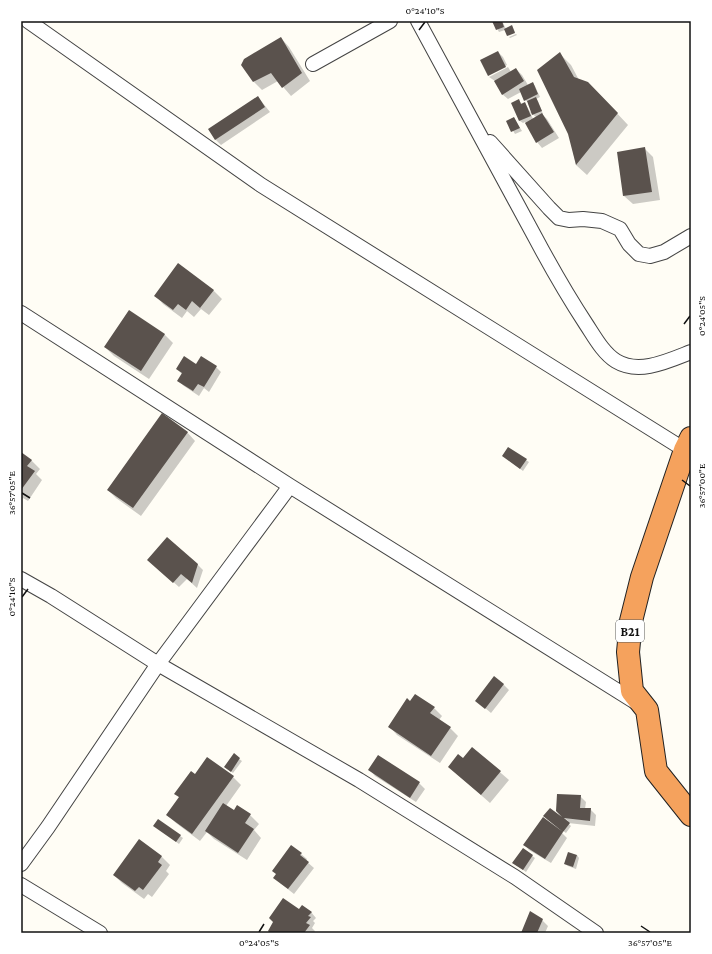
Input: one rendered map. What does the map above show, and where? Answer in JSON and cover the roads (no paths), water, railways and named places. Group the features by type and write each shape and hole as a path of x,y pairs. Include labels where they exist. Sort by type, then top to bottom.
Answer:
{"highway":[{"name":"B21","path":"648,710 632,692 628,652 631,621 642,577 688,444"},
{"path":"648,710 656,770 691,815"}],"street":[{"path":"28,21 261,185 688,444"},
{"path":"313,64 390,21"},
{"path":"418,21 565,291 596,340 615,361 634,367 644,367 691,352"},
{"path":"474,124 548,208 559,218 569,220 583,219 602,221 620,229 629,244 639,254 650,256 664,252 691,236"},
{"path":"21,313 290,486 648,710"},
{"path":"21,864 48,827 158,664 290,486"},
{"path":"21,579 51,596 158,664 359,780 516,877 596,933"},
{"path":"21,885 100,933"}]}
